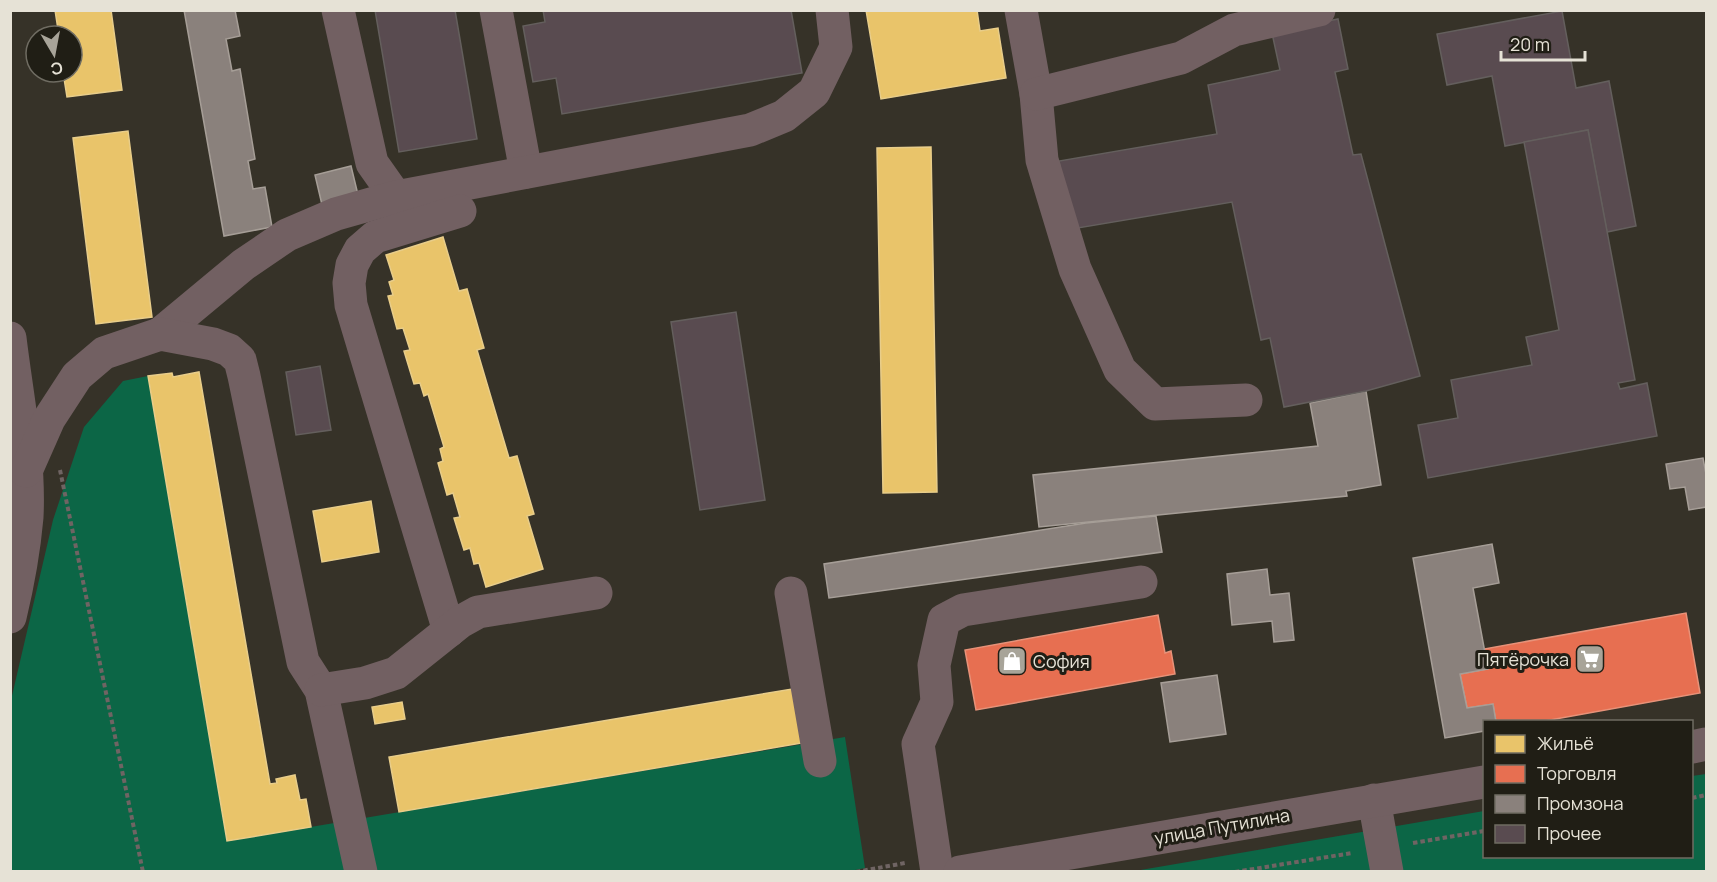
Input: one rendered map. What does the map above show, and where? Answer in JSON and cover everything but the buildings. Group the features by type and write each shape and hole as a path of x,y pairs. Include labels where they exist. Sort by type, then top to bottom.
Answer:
{"street":[{"path":"338,10 372,163 396,197"},
{"path":"496,10 526,172"},
{"path":"26,471 50,419 77,376 105,352 160,334 243,266 287,235 336,214 396,197 750,130 784,116 814,92 836,48 832,10"},
{"path":"1021,10 1036,94 1042,159 1075,269 1120,370 1155,404 1246,400"},
{"path":"1036,94 1181,58 1234,30 1319,10"},
{"path":"449,631 351,305 349,283 352,265 360,249 375,237 460,211"},
{"path":"160,334 213,344 229,350 240,360 303,662 321,690 361,872"},
{"path":"10,338 13,379 26,471 27,516 16,565 10,617"},
{"path":"937,872 918,744 937,702 934,665 944,620 963,610 1141,582"},
{"path":"321,690 365,683 396,673 469,617 488,610 596,593"},
{"path":"791,593 820,761"},
{"name":"улица Путилина","path":"960,872 1483,782"},
{"path":"1374,800 1387,872"}],"path":[{"path":"59,465 143,872"}],"green space":[{"path":"148,376 227,841 845,737 865,868 845,872 11,872 11,700 53,520 84,427 123,381"},
{"path":"1706,774 1706,871 1129,872 1483,811 1483,858 1693,858 1693,776"}],"place":[{"name":"Пятёрочка","path":"1590,659"},
{"name":"София","path":"1012,661"}]}
